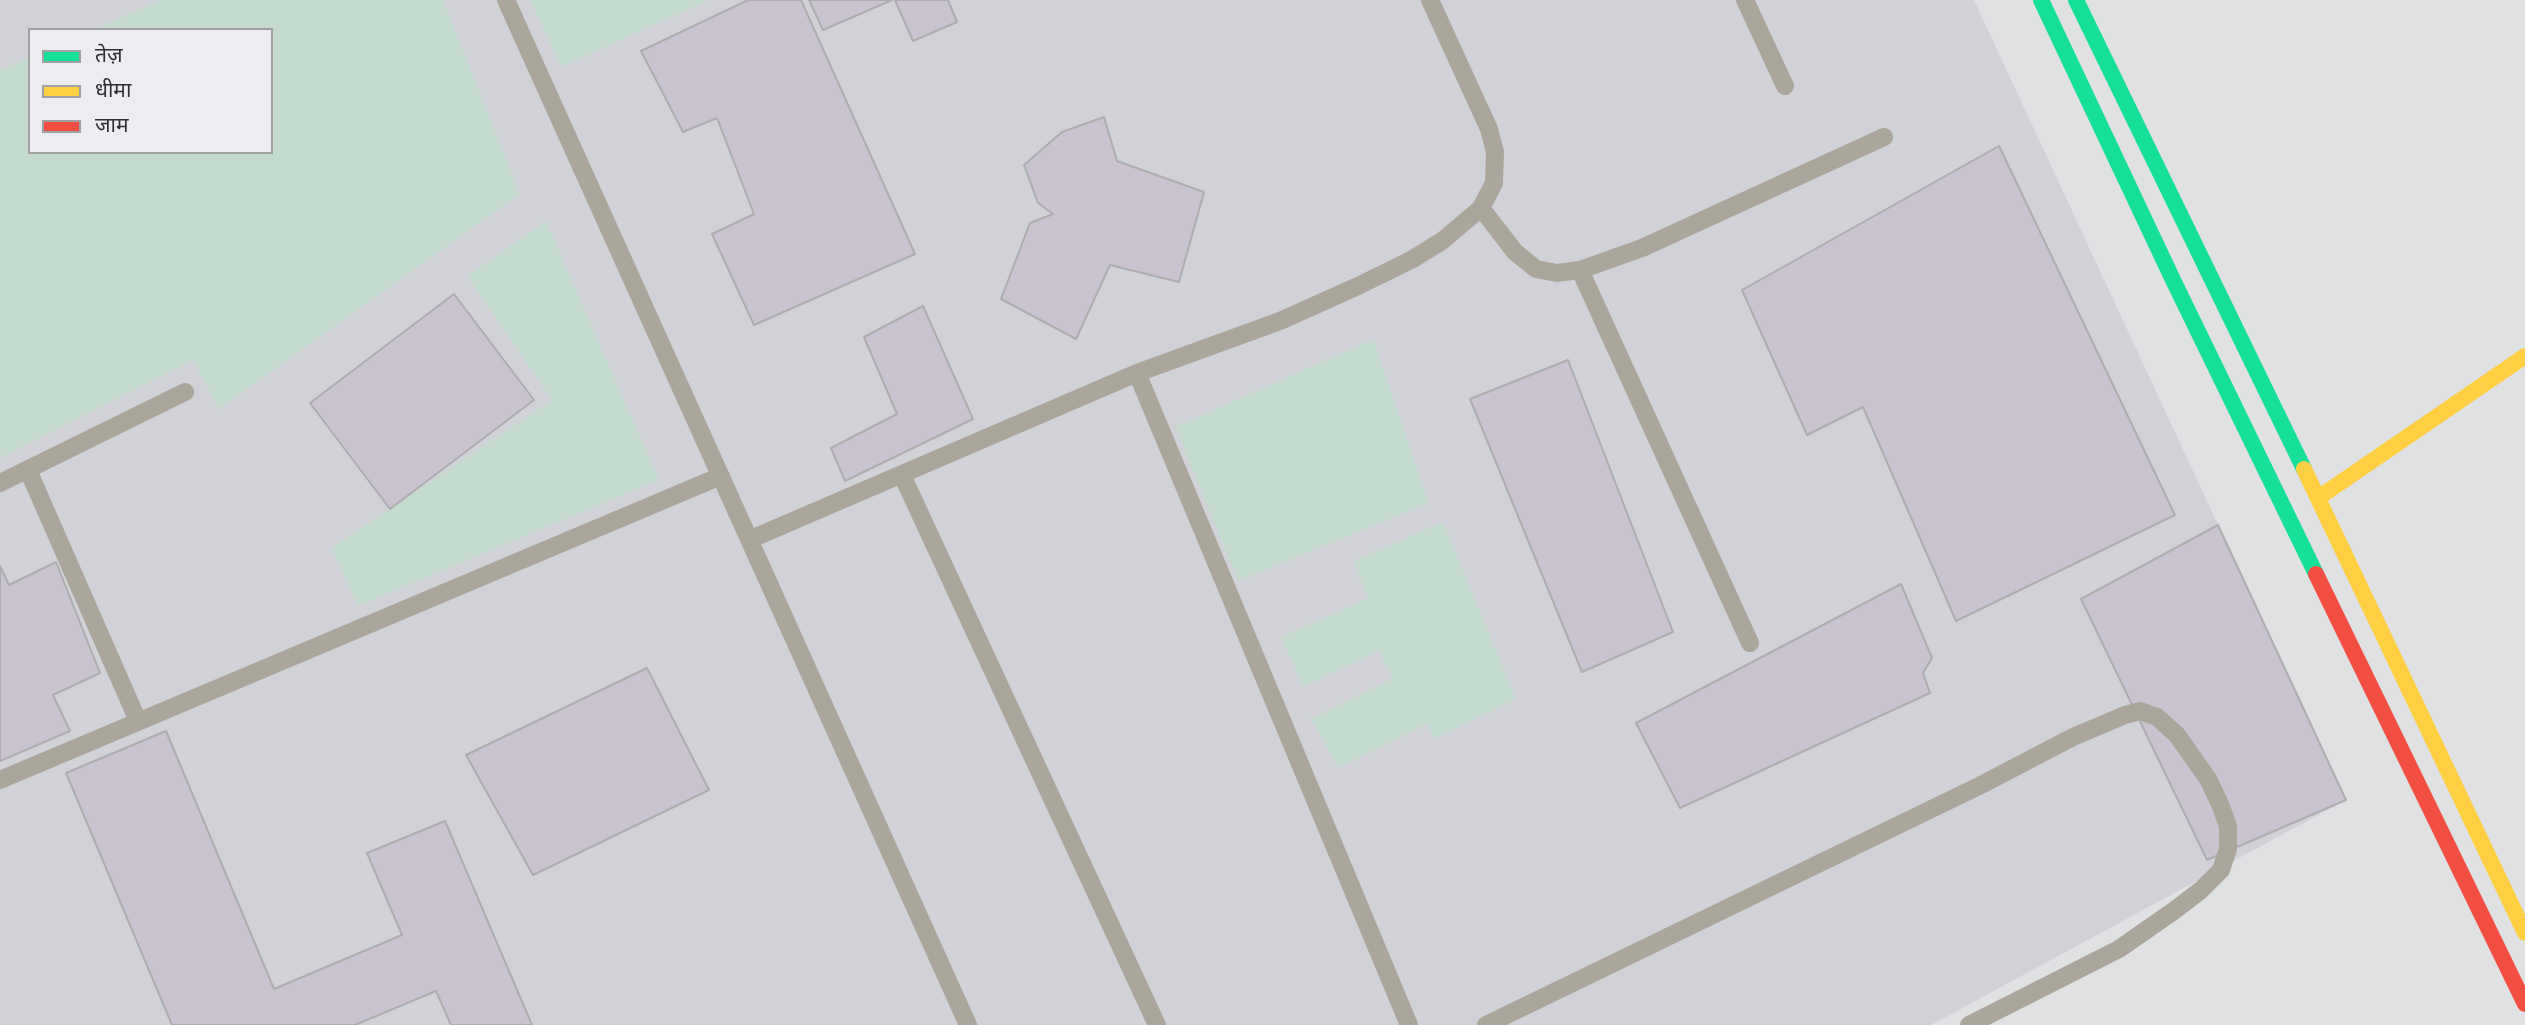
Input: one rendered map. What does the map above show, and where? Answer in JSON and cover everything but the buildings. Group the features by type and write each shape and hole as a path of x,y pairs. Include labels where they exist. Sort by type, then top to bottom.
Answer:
{"main road":[{"path":"2041,0 2174,282 2525,1004"},
{"path":"2076,0 2318,498 2525,933"},
{"path":"2318,498 2525,356"}],"lane":[{"path":"506,0 968,1025"},
{"path":"751,539 1137,373 1280,321 1411,260 1442,241 1481,208 1494,183 1495,152 1489,129 1430,0"},
{"path":"1745,0 1785,86"},
{"path":"1481,208 1515,252 1536,269 1557,273 1580,270 1642,248 1884,136"},
{"path":"1580,270 1750,643"},
{"path":"1137,373 1409,1025"},
{"path":"0,483 185,392"},
{"path":"28,470 138,721"},
{"path":"902,475 1157,1025"},
{"path":"0,780 721,476"},
{"path":"1486,1025 1981,785 2073,737 2140,711 2157,717 2176,735 2208,779 2220,804 2228,826 2228,849 2221,870 2201,890 2119,949 1969,1025"}],"shaded area":[{"path":"0,0 1974,0 2346,800 1931,1025 0,1025"}],"green space":[{"path":"161,0 443,0 520,194 219,409 193,360 0,458 0,70 28,58 28,154 273,154 273,28 98,28"},
{"path":"530,0 709,0 561,67"},
{"path":"546,221 659,480 358,606 331,548 552,400 467,276"},
{"path":"1373,339 1429,503 1238,581 1175,427"},
{"path":"1443,522 1516,699 1434,739 1427,724 1338,768 1311,719 1392,679 1379,651 1303,687 1281,637 1368,598 1353,561"}],"traffic: fast":[{"path":"2041,0 2316,574"},
{"path":"2076,0 2304,469"}],"traffic: slow":[{"path":"2318,498 2525,356"},
{"path":"2304,469 2525,933"}],"traffic: jam":[{"path":"2316,574 2525,1004"}]}
